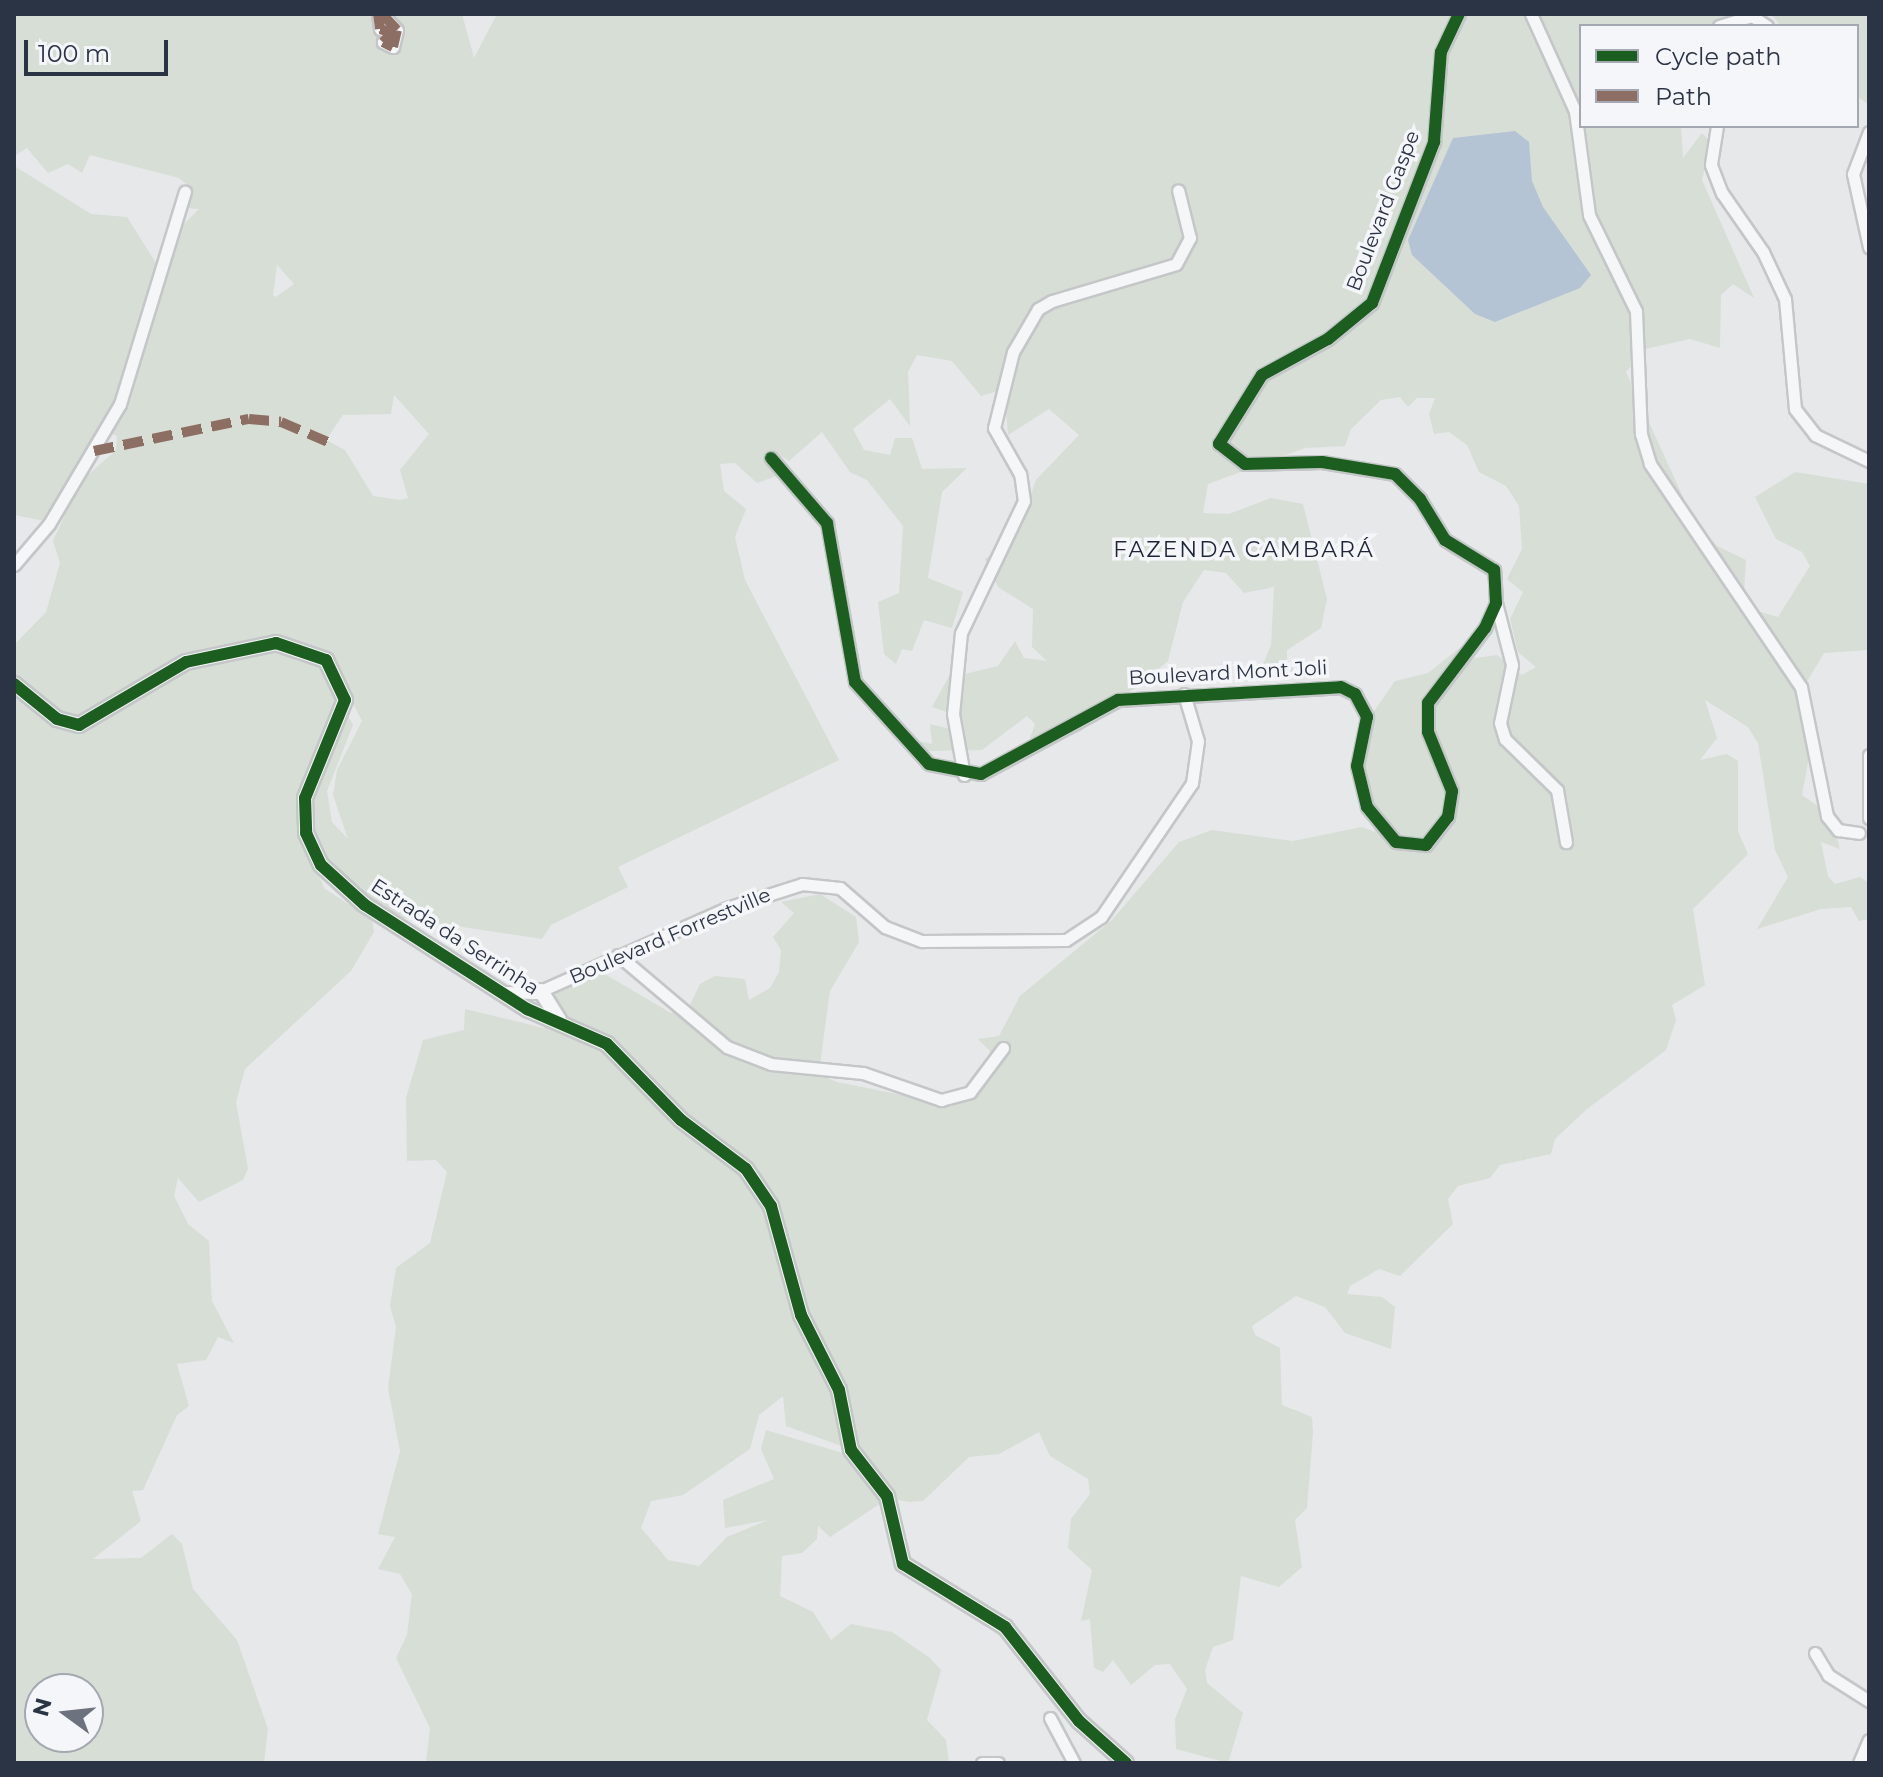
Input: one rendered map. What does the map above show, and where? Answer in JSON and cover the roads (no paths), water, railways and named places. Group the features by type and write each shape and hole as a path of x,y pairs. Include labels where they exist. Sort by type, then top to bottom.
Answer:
{"street":[{"name":"Boulevard Gaspe","path":"1459,14 1441,52 1434,142 1372,303 1328,339 1262,375 1219,444 1245,464 1322,462 1395,474 1415,492 1445,540 1494,570 1496,603"},
{"path":"1531,14 1578,109"},
{"path":"1726,24 1752,16 1764,24"},
{"path":"1580,128 1589,215 1636,311 1641,434 1650,464 1749,620 1801,687 1827,816 1838,830 1859,833"},
{"path":"1717,128 1711,165 1722,193 1763,252 1785,299 1795,409 1815,435 1869,461"},
{"path":"1869,132 1853,174 1869,247"},
{"path":"771,458 827,523 855,682 929,764 964,775 953,714 961,633 1024,501 1020,474 994,428 1013,352 1038,309 1052,301 1176,264 1190,238 1178,190"},
{"path":"14,565 49,524 120,404 185,192"},
{"name":"Boulevard Mont Joli","path":"964,775 981,774 1118,700 1324,685 1341,687 1363,704 1357,766 1367,807 1396,842 1426,845 1448,817 1452,791 1428,732 1428,703 1496,603"},
{"path":"1496,603 1512,665 1500,723 1505,739 1557,790 1566,842"},
{"name":"Estrada da Serrinha","path":"14,684 57,719 79,725 186,662 276,643 311,650 337,672 345,700 305,798 312,850 365,905 506,992 527,1009 607,1044 681,1120 757,1181 778,1225 801,1315 839,1390 851,1450 887,1496 903,1564 1005,1627 1079,1721 1126,1763"},
{"name":"Boulevard Forrestville","path":"538,992 760,896 822,883 904,937 1066,940 1101,917 1192,783 1198,741 1184,694"},
{"path":"1869,755 1869,818"},
{"path":"618,955 727,1047 771,1064 863,1073 941,1100 970,1092 1003,1048"},
{"path":"506,992 538,992"},
{"path":"527,1009 538,992"},
{"path":"538,992 562,1023"},
{"path":"1815,1653 1828,1675 1869,1701"},
{"path":"1050,1718 1074,1763"},
{"path":"1859,1763 1869,1740"},
{"path":"982,1763 998,1763"}],"water":[{"path":"1515,131 1529,142 1532,181 1543,207 1591,275 1580,288 1495,322 1475,314 1412,255 1408,240 1453,138"}],"district":[{"name":"FAZENDA CAMBARÁ","path":"1244,550"}]}
